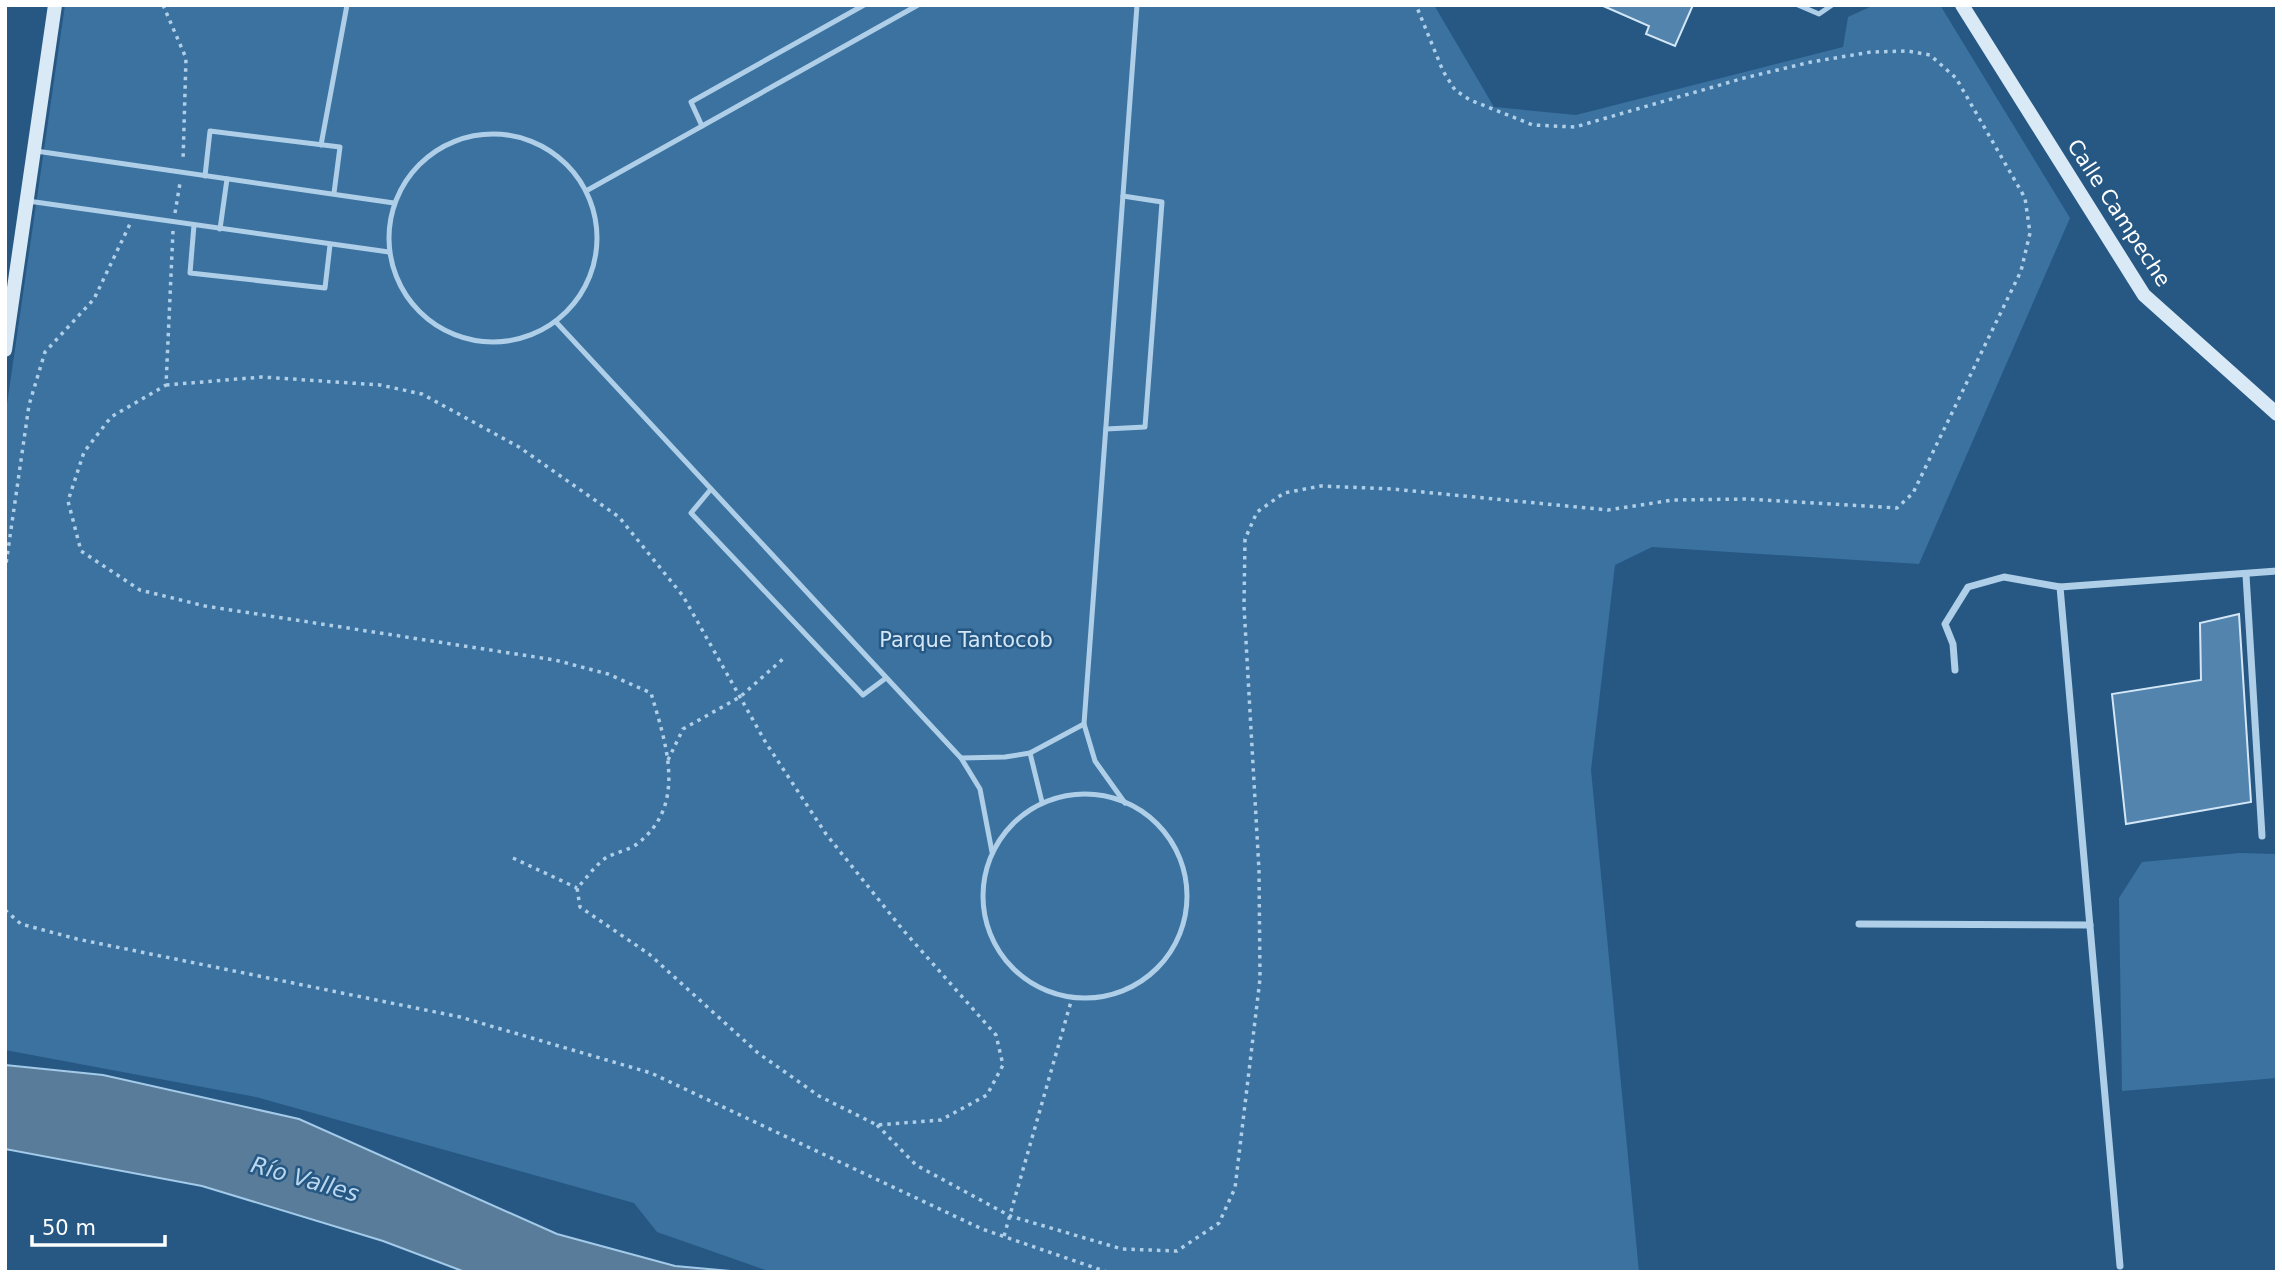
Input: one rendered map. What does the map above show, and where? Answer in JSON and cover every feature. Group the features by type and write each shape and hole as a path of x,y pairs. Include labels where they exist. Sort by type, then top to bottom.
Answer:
{"street":[{"path":"5,350 36,151 55,5"},
{"name":"Calle Campeche","path":"1962,5 2144,295 2277,414"},
{"path":"1955,670 1953,644 1945,624 1968,587 2004,577 2060,587 2277,571"},
{"path":"2246,575 2262,836"},
{"path":"2060,587 2120,1266"},
{"path":"1859,924 2090,925"}],"lane":[{"path":"321,145 346,5"},
{"path":"702,126 691,102 864,5"},
{"path":"902,5 904,13"},
{"path":"586,191 918,5"},
{"path":"1125,803 1095,761 1084,724 1137,5"},
{"path":"1798,5 1819,14 1832,5"},
{"path":"205,176 210,131 341,147 334,193"},
{"path":"504,134 537,143 566,163 586,191 597,225 595,262 580,295 556,322 523,339 487,343 452,335 421,316 399,286 389,251 389,227 394,203 412,173 437,150 469,136 504,134"},
{"path":"36,151 394,203"},
{"path":"220,229 227,179"},
{"path":"1106,429 1145,427 1162,202 1123,196"},
{"path":"28,201 330,245 389,251"},
{"path":"194,225 190,273 325,288 330,245"},
{"path":"556,322 961,758 980,789 992,852"},
{"path":"711,489 691,513 863,695 887,678"},
{"path":"961,758 1005,758 1030,753 1084,724"},
{"path":"1030,753 1042,802"},
{"path":"1077,793 1112,796 1125,803 1144,812 1168,837 1183,869 1186,904 1177,939 1159,965 1134,985 1104,996 1072,998 1041,989 1014,971 995,945 984,915 983,883 992,852 1013,822 1042,802 1077,793"}],"path":[{"path":"163,5 186,58 182,173 173,222 166,385"},
{"path":"577,888 580,907 649,954 758,1053 819,1096 877,1125 916,1165 1010,1216 1122,1249 1177,1251 1219,1223 1235,1188 1260,979 1259,870 1244,606 1245,539 1257,512 1284,493 1321,486 1392,489 1608,510 1673,500 1748,499 1897,508 1913,493 2021,271 2030,233 2025,198 1956,78 1930,55 1908,51 1871,52 1811,62 1744,78 1575,127 1533,125 1470,100 1455,90 1443,71 1416,5"},
{"path":"5,571 30,405 45,352 94,299 134,216"},
{"path":"577,888 605,859 637,844 660,818 671,785 668,760 651,693 608,674 555,660 205,606 140,590 80,551 68,501 84,453 111,417 166,385 262,377 380,385 422,394 483,427 519,447 618,517 683,596 766,743 826,834 903,930 996,1035 1003,1065 987,1095 941,1120 877,1125"},
{"path":"668,760 683,729 740,697 784,658"},
{"path":"513,858 577,888"},
{"path":"5,910 21,924 77,939 460,1017 651,1073 982,1229 1107,1272"},
{"path":"1004,1237 1072,998"}],"green space":[{"name":"Parque Tantocob","path":"65,5 1434,5 1494,107 1576,115 1843,47 1848,17 1874,5 1940,5 2070,218 1919,564 1652,547 1615,565 1591,770 1639,1272 771,1272 657,1232 634,1203 256,1097 5,1050 5,418"},
{"path":"2240,853 2277,854 2277,1078 2122,1091 2119,898 2142,862"}],"water":[{"name":"Río Valles","path":"5,1065 103,1075 299,1119 557,1234 675,1266 742,1272 465,1272 383,1241 202,1186 5,1149"}],"building":[{"path":"1601,5 1693,5 1675,46 1646,34 1649,26"},
{"path":"2239,614 2251,802 2126,824 2112,694 2201,680 2200,623"}]}
